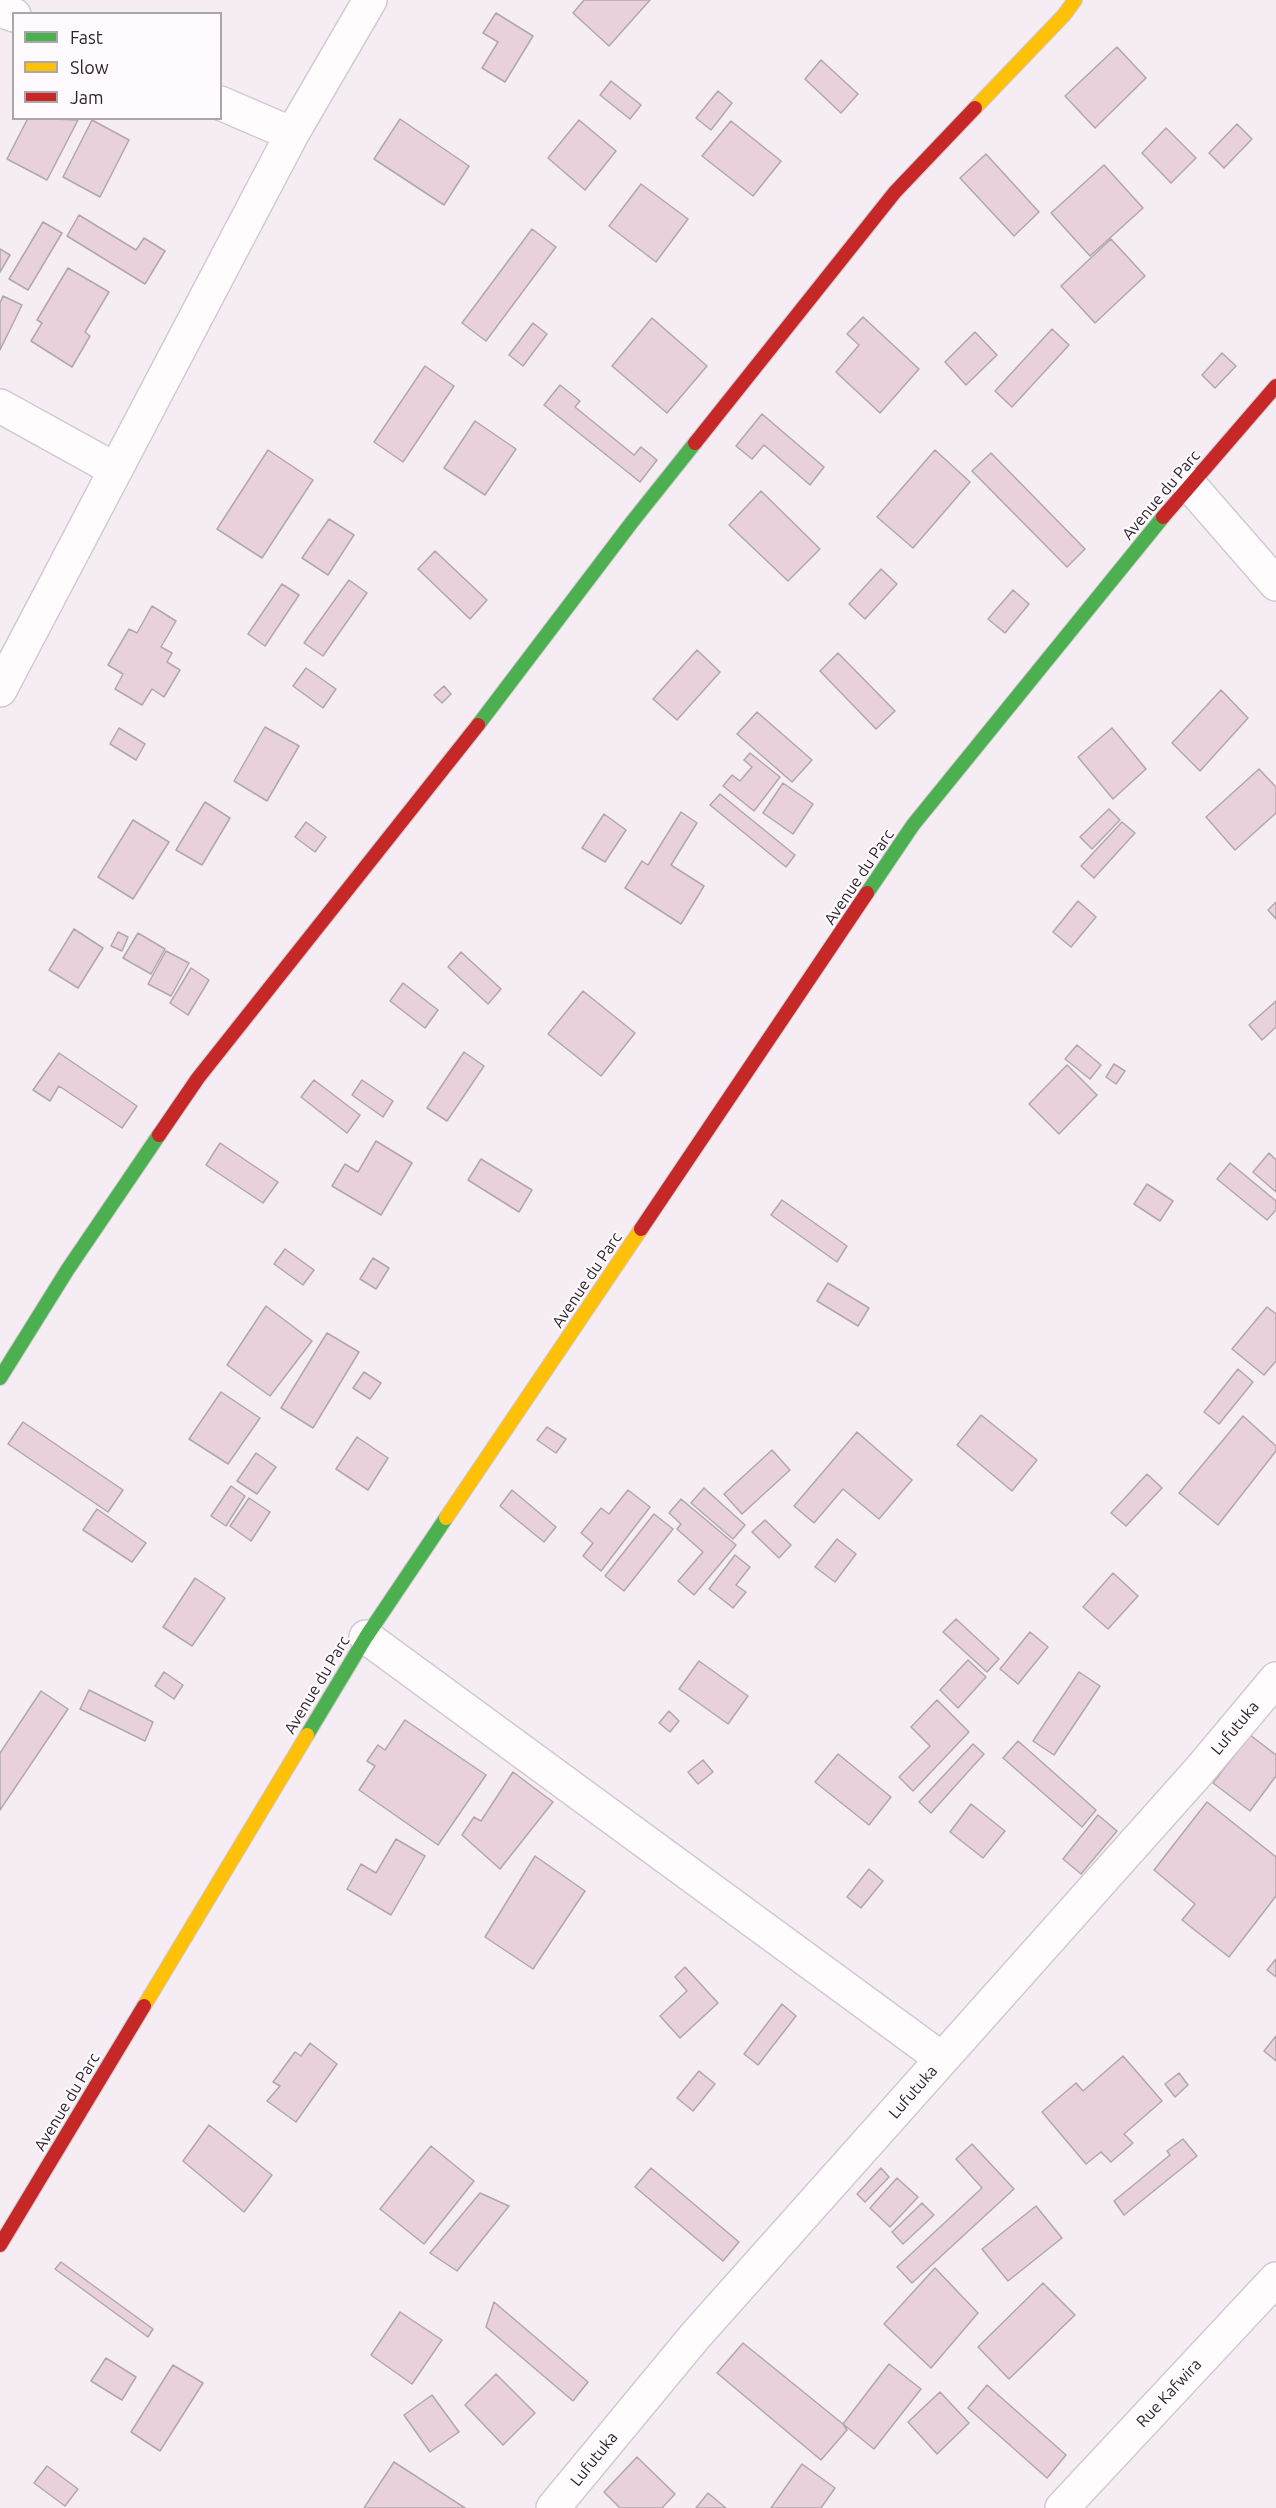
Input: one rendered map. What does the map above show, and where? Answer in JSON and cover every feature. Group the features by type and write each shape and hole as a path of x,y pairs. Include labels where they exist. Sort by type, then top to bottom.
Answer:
{"street":[{"path":"0,690 114,469 292,134 370,0"},
{"path":"0,1378 68,1269 198,1078 500,697 632,522 895,192 1076,0"},
{"path":"222,104 292,134"},
{"name":"Avenue du Parc","path":"0,2245 366,1636 914,825 1190,484 1276,386"},
{"path":"0,406 114,469"},
{"path":"1190,484 1276,584"},
{"path":"366,1636 942,2059"},
{"name":"Lufutuka","path":"553,2508 696,2335 1199,1771 1276,1679"},
{"name":"Rue Kafwira","path":"1062,2508 1276,2279"}],"building":[{"path":"584,0 650,0 609,46 573,13"},
{"path":"496,13 533,36 505,82 482,68 498,42 483,33"},
{"path":"1117,47 1146,78 1095,128 1065,96"},
{"path":"821,60 858,94 841,113 805,79"},
{"path":"611,81 641,105 630,119 600,95"},
{"path":"718,91 732,103 711,130 696,118"},
{"path":"400,119 469,166 444,205 374,159"},
{"path":"27,120 78,120 47,180 7,159"},
{"path":"92,120 129,140 100,197 63,177"},
{"path":"579,120 616,151 585,190 548,158"},
{"path":"731,121 781,161 753,196 702,156"},
{"path":"1237,124 1252,139 1224,168 1209,153"},
{"path":"1166,128 1196,158 1171,183 1142,153"},
{"path":"986,154 1039,212 1014,236 960,178"},
{"path":"1104,165 1143,208 1090,256 1051,213"},
{"path":"641,184 688,219 656,262 609,226"},
{"path":"79,215 136,250 144,238 165,251 145,284 67,236"},
{"path":"43,222 62,233 28,290 9,279"},
{"path":"532,229 556,247 486,341 462,323"},
{"path":"1111,239 1145,276 1095,323 1061,286"},
{"path":"0,249 10,255 0,272"},
{"path":"68,268 109,292 85,332 90,336 72,367 31,341 42,323 37,320"},
{"path":"3,296 22,305 0,350 0,303"},
{"path":"863,317 919,369 880,413 836,372 859,345 847,334"},
{"path":"652,318 707,366 667,413 612,366"},
{"path":"533,323 547,334 523,366 509,355"},
{"path":"1052,329 1069,345 1012,407 995,391"},
{"path":"975,332 997,355 966,385 945,362"},
{"path":"1222,353 1236,366 1215,388 1202,375"},
{"path":"425,366 454,386 403,462 374,442"},
{"path":"560,385 580,401 575,407 634,455 641,447 657,460 640,482 544,405"},
{"path":"762,414 824,467 810,485 764,445 752,459 736,446"},
{"path":"475,421 516,449 485,495 444,468"},
{"path":"268,450 313,480 262,558 217,529"},
{"path":"935,450 970,482 913,548 877,517"},
{"path":"991,453 1085,549 1067,567 972,471"},
{"path":"761,491 820,549 788,581 729,525"},
{"path":"329,519 354,535 328,575 302,558"},
{"path":"435,551 487,600 470,619 418,569"},
{"path":"881,569 897,584 865,619 849,604"},
{"path":"349,580 367,593 323,656 304,643"},
{"path":"282,584 299,595 265,646 248,634"},
{"path":"1013,590 1029,604 1005,633 988,619"},
{"path":"152,606 176,621 161,647 172,653 167,662 180,670 164,697 152,689 142,705 115,689 123,674 108,665 129,629 137,633"},
{"path":"697,650 720,672 677,720 653,699"},
{"path":"838,653 895,711 876,729 820,671"},
{"path":"306,668 336,689 323,708 293,686"},
{"path":"444,686 451,694 442,703 434,695"},
{"path":"1221,690 1248,718 1200,771 1172,743"},
{"path":"757,712 812,760 792,782 737,734"},
{"path":"265,727 299,746 267,801 234,781"},
{"path":"119,728 145,744 136,760 110,744"},
{"path":"1112,728 1146,769 1113,799 1078,757"},
{"path":"750,753 780,777 754,811 723,786 732,775 740,781 752,767 744,760"},
{"path":"1259,769 1276,787 1276,813 1235,850 1206,817"},
{"path":"783,783 813,804 793,834 763,813"},
{"path":"720,794 795,855 786,867 710,805"},
{"path":"205,802 230,818 202,865 176,850"},
{"path":"1109,809 1120,820 1092,849 1080,837"},
{"path":"681,812 697,823 671,865 704,886 681,924 625,888 642,861 648,865"},
{"path":"604,814 626,830 605,862 582,848"},
{"path":"133,820 169,842 133,899 98,877"},
{"path":"306,822 326,837 315,852 295,837"},
{"path":"1122,822 1135,833 1094,878 1081,866"},
{"path":"1078,901 1096,917 1071,947 1053,932"},
{"path":"1276,902 1276,919 1268,910"},
{"path":"74,929 103,948 78,988 49,970"},
{"path":"118,932 128,937 122,951 111,946"},
{"path":"138,933 165,949 151,974 123,958"},
{"path":"166,951 189,963 171,996 148,984"},
{"path":"461,952 501,989 488,1004 448,967"},
{"path":"191,968 209,980 188,1015 170,1003"},
{"path":"403,983 438,1010 425,1028 390,1001"},
{"path":"583,991 635,1033 601,1076 548,1034"},
{"path":"1276,1001 1276,1027 1262,1040 1249,1025"},
{"path":"1077,1045 1101,1065 1090,1079 1065,1059"},
{"path":"464,1052 484,1066 447,1121 427,1108"},
{"path":"59,1053 137,1106 122,1128 59,1086 50,1101 33,1090"},
{"path":"1114,1064 1125,1071 1116,1084 1106,1077"},
{"path":"1067,1065 1097,1095 1059,1134 1029,1104"},
{"path":"314,1080 360,1115 347,1133 301,1097"},
{"path":"362,1080 393,1101 383,1117 352,1095"},
{"path":"376,1141 412,1163 381,1215 332,1186 345,1164 358,1172"},
{"path":"220,1143 278,1182 263,1203 206,1165"},
{"path":"1269,1153 1276,1160 1276,1192 1253,1172"},
{"path":"481,1159 532,1190 519,1212 468,1180"},
{"path":"1230,1163 1276,1201 1276,1210 1267,1220 1217,1179"},
{"path":"1147,1184 1173,1201 1160,1221 1134,1204"},
{"path":"782,1200 847,1246 837,1262 771,1215"},
{"path":"285,1249 314,1270 303,1285 274,1264"},
{"path":"373,1258 389,1268 376,1289 360,1279"},
{"path":"828,1283 869,1308 858,1326 817,1301"},
{"path":"266,1306 312,1341 270,1396 227,1365"},
{"path":"1267,1307 1276,1314 1276,1361 1264,1375 1232,1349"},
{"path":"327,1333 359,1352 313,1428 281,1408"},
{"path":"1238,1369 1253,1382 1219,1424 1204,1412"},
{"path":"364,1372 381,1383 370,1399 353,1388"},
{"path":"221,1392 260,1418 228,1464 189,1439"},
{"path":"981,1415 1037,1460 1012,1491 957,1445"},
{"path":"1243,1416 1276,1446 1276,1451 1218,1525 1179,1493"},
{"path":"23,1422 123,1490 108,1512 8,1444"},
{"path":"547,1427 566,1439 556,1453 537,1440"},
{"path":"857,1432 912,1480 879,1519 843,1489 814,1523 794,1506"},
{"path":"357,1437 388,1458 368,1490 336,1469"},
{"path":"772,1450 790,1470 742,1514 724,1494"},
{"path":"256,1453 276,1467 257,1494 237,1481"},
{"path":"1147,1474 1162,1488 1126,1526 1111,1513"},
{"path":"231,1486 245,1496 226,1526 211,1516"},
{"path":"704,1488 745,1525 733,1539 691,1503"},
{"path":"512,1490 556,1527 544,1542 500,1506"},
{"path":"628,1490 650,1507 601,1571 583,1556 593,1543 581,1533 601,1508 609,1514"},
{"path":"249,1498 270,1512 251,1541 230,1526"},
{"path":"681,1499 736,1545 694,1595 678,1581 703,1552 677,1529 681,1524 669,1513"},
{"path":"97,1509 146,1543 132,1562 83,1530"},
{"path":"654,1514 673,1529 624,1591 605,1576"},
{"path":"765,1520 791,1545 779,1558 752,1532"},
{"path":"837,1539 856,1554 835,1582 815,1567"},
{"path":"735,1555 750,1567 736,1585 746,1592 733,1608 709,1589"},
{"path":"1113,1573 1138,1596 1108,1629 1083,1607"},
{"path":"195,1578 225,1598 192,1646 163,1627"},
{"path":"956,1619 999,1659 987,1672 943,1632"},
{"path":"1030,1632 1048,1647 1018,1684 1000,1669"},
{"path":"968,1660 986,1677 958,1708 940,1690"},
{"path":"699,1661 748,1696 728,1724 679,1689"},
{"path":"164,1672 183,1685 174,1699 155,1686"},
{"path":"1079,1672 1100,1686 1054,1755 1033,1741"},
{"path":"89,1690 153,1722 145,1741 80,1709"},
{"path":"41,1691 68,1709 0,1810 0,1753"},
{"path":"937,1700 969,1732 913,1791 899,1777 930,1746 911,1727"},
{"path":"669,1711 679,1721 670,1732 659,1723"},
{"path":"405,1720 486,1775 438,1845 359,1790 375,1766 367,1761 378,1745 385,1750"},
{"path":"1250,1735 1276,1755 1276,1776 1250,1811 1213,1783"},
{"path":"1018,1741 1096,1810 1082,1827 1003,1758"},
{"path":"973,1744 984,1754 931,1813 919,1802"},
{"path":"838,1754 891,1797 869,1825 815,1782"},
{"path":"703,1760 713,1772 698,1784 688,1772"},
{"path":"513,1772 553,1802 500,1869 462,1835 474,1817 481,1821"},
{"path":"1207,1802 1276,1857 1276,1896 1229,1957 1182,1920 1195,1904 1154,1870"},
{"path":"971,1804 1005,1831 983,1858 950,1832"},
{"path":"1098,1815 1117,1831 1081,1874 1063,1859"},
{"path":"396,1839 425,1856 391,1915 347,1889 361,1864 376,1873"},
{"path":"535,1856 585,1891 533,1969 485,1937"},
{"path":"869,1869 883,1881 861,1908 847,1897"},
{"path":"1276,1959 1276,1977 1267,1970"},
{"path":"685,1967 718,2003 680,2038 660,2016 687,1991 675,1977"},
{"path":"782,2004 796,2016 758,2065 744,2054"},
{"path":"1276,2036 1276,2061 1264,2051"},
{"path":"310,2043 337,2064 296,2122 267,2101 280,2086 273,2082 295,2052 301,2056"},
{"path":"1123,2056 1162,2101 1124,2134 1133,2143 1111,2162 1101,2152 1086,2164 1042,2112 1076,2083 1083,2091"},
{"path":"699,2071 715,2084 693,2111 677,2098"},
{"path":"1179,2073 1188,2085 1175,2097 1165,2084"},
{"path":"209,2125 272,2175 244,2212 183,2161"},
{"path":"1183,2139 1197,2156 1124,2215 1114,2201 1170,2155 1167,2151"},
{"path":"972,2144 1014,2189 912,2283 897,2267 982,2188 956,2159"},
{"path":"431,2146 474,2181 424,2244 380,2209"},
{"path":"651,2168 739,2242 723,2261 635,2187"},
{"path":"881,2168 889,2177 865,2202 857,2194"},
{"path":"897,2178 918,2197 890,2227 870,2208"},
{"path":"480,2193 509,2206 457,2271 430,2253"},
{"path":"922,2203 934,2215 903,2244 892,2232"},
{"path":"1036,2206 1062,2238 1008,2281 982,2249"},
{"path":"61,2262 153,2329 148,2337 55,2269"},
{"path":"935,2268 978,2313 931,2368 884,2324"},
{"path":"1043,2283 1075,2315 1009,2379 978,2347"},
{"path":"494,2302 588,2382 573,2401 486,2327"},
{"path":"400,2312 442,2340 412,2384 371,2355"},
{"path":"743,2343 843,2424 847,2430 821,2460 717,2373"},
{"path":"106,2358 136,2377 122,2400 91,2381"},
{"path":"889,2364 921,2389 874,2449 843,2424"},
{"path":"173,2365 203,2383 160,2451 131,2432"},
{"path":"496,2374 535,2413 503,2445 465,2405"},
{"path":"987,2385 1066,2455 1047,2478 968,2408"},
{"path":"940,2392 969,2423 937,2454 908,2422"},
{"path":"432,2395 459,2432 430,2452 404,2415"},
{"path":"637,2457 675,2494 662,2508 620,2508 604,2492"},
{"path":"394,2462 465,2508 364,2508"},
{"path":"802,2464 835,2488 821,2508 771,2508"},
{"path":"47,2466 78,2489 65,2506 34,2483"},
{"path":"708,2493 726,2508 696,2508"}],"traffic: fast":[{"path":"478,725 695,443"},
{"path":"867,893 913,825 1163,517"},
{"path":"0,1378 68,1269 159,1135"},
{"path":"307,1735 366,1637 446,1518"}],"traffic: slow":[{"path":"975,108 1064,15 1075,0"},
{"path":"446,1518 641,1229"},
{"path":"144,2006 307,1735"}],"traffic: jam":[{"path":"695,443 895,192 975,108"},
{"path":"1163,517 1276,386"},
{"path":"159,1135 198,1078 478,725"},
{"path":"641,1229 867,893"},
{"path":"0,2245 144,2006"}]}
